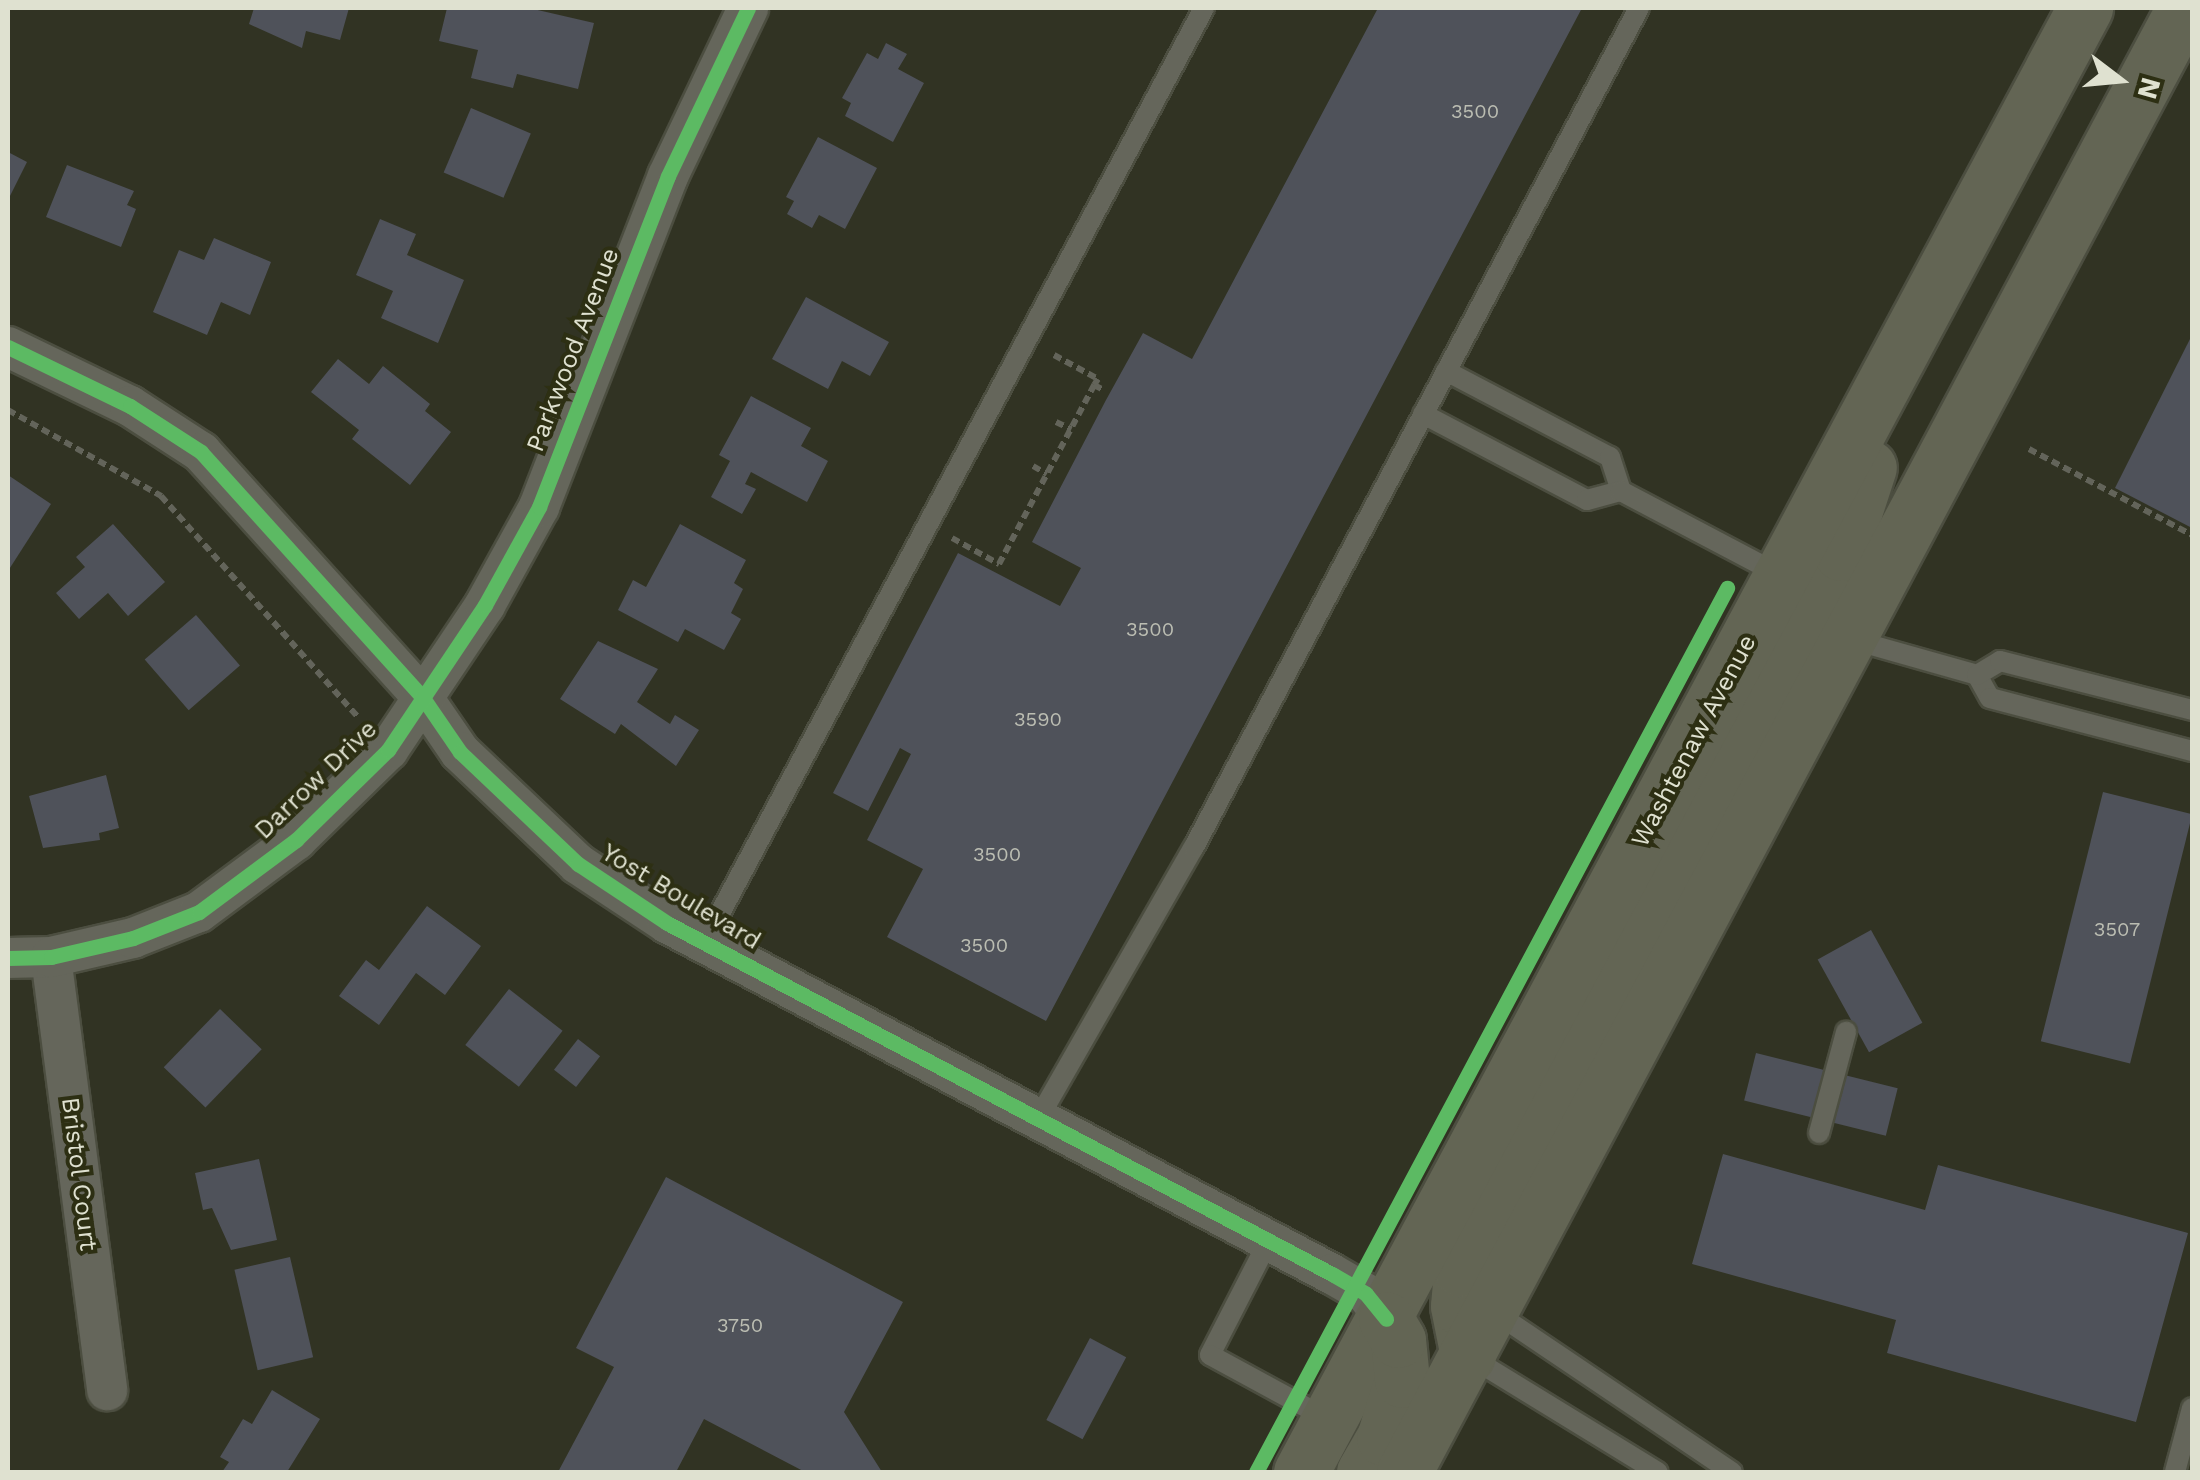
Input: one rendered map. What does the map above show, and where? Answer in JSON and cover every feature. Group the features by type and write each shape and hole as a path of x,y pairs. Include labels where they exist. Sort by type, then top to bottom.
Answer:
{"main road":[{"name":"Washtenaw Avenue","path":"1301,1472 1386,1320 2085,8"},
{"path":"1404,1472 1850,640 2174,17"},
{"path":"1481,1334 1458,1306 1462,1269 1841,553 1911,336"},
{"path":"1364,1472 1384,1438 1402,1380 1398,1340 1386,1320"}],"street":[{"name":"Parkwood Avenue","path":"423,698 539,507 668,176 748,8"},
{"name":"Yost Boulevard","path":"8,348 130,406 201,452 423,698 460,752 530,824 578,864 704,943 1366,1294 1386,1320"},
{"name":"Darrow Drive","path":"8,958 51,957 132,938 198,912 296,840 388,750 423,698"},
{"name":"Bristol Court","path":"51,957 107,1390"}],"lane":[{"path":"704,943 1204,8"},
{"path":"1038,1119 1194,847 1639,8"},
{"path":"1446,371 1610,457 1621,492"},
{"path":"1423,414 1587,500 1621,492 1782,576"},
{"path":"1850,640 1977,675 1990,698 2192,750"},
{"path":"1977,675 2000,661 2192,710"},
{"path":"1819,1133 1846,1032"},
{"path":"1268,1240 1210,1355 1330,1421"},
{"path":"1481,1334 1658,1472"},
{"path":"1481,1334 1732,1472"},
{"path":"2175,1472 2192,1408"}],"path":[{"path":"952,538 999,564 1070,429 1098,387 1098,378 1051,354"},
{"path":"8,410 160,496 365,724"},
{"path":"1056,422 1070,429"},
{"path":"2028,449 2192,535"},
{"path":"1033,466 1047,474"}],"building":[{"path":"254,8 349,8 340,40 306,31 302,48 249,24"},
{"path":"447,8 529,8 594,23 578,89 517,74 513,88 471,78 478,50 439,41"},
{"path":"1378,8 1582,8 1046,1021 887,937 923,869 867,840 911,754 900,748 868,811 833,793 958,553 1060,606 1081,568 1032,542 1106,400 1143,333 1192,359"},
{"path":"886,43 907,54 898,69 924,83 893,142 845,116 851,103 842,98 867,53 878,59"},
{"path":"471,108 531,133 503,198 444,172"},
{"path":"818,137 877,168 845,229 819,215 812,228 787,214 794,201 786,197"},
{"path":"8,152 27,162 8,200"},
{"path":"67,165 134,191 127,205 136,209 121,247 46,217"},
{"path":"380,219 416,234 407,255 464,280 438,343 381,318 393,291 356,275"},
{"path":"214,238 271,262 250,315 221,302 207,335 153,312 179,250 204,260"},
{"path":"806,297 889,342 870,376 842,361 828,389 772,359"},
{"path":"2192,335 2192,528 2115,488"},
{"path":"338,359 369,384 383,366 430,404 425,411 451,432 410,485 352,439 359,430 311,392"},
{"path":"751,396 811,428 801,446 828,461 807,502 751,472 745,484 756,489 742,514 711,497 730,461 719,455"},
{"path":"8,475 51,504 8,571"},
{"path":"113,524 165,582 128,616 108,593 79,619 56,593 85,567 76,557"},
{"path":"680,524 746,560 734,583 743,589 731,613 741,619 724,650 685,629 678,642 618,610 633,580 646,587"},
{"path":"196,615 240,666 189,710 145,660"},
{"path":"598,641 658,669 637,702 670,724 675,715 699,730 676,766 621,724 615,734 560,699"},
{"path":"106,775 119,828 99,833 100,840 43,848 29,796"},
{"path":"2103,792 2192,814 2130,1064 2041,1041"},
{"path":"427,906 481,946 445,995 416,973 379,1025 339,996 366,960 379,970"},
{"path":"1871,930 1922,1023 1869,1052 1818,960"},
{"path":"509,989 563,1031 519,1087 465,1045"},
{"path":"220,1009 262,1049 205,1108 164,1067"},
{"path":"578,1039 600,1056 576,1087 554,1070"},
{"path":"1756,1053 1898,1088 1886,1136 1744,1101"},
{"path":"1723,1154 1925,1210 1938,1165 2188,1233 2136,1422 1887,1353 1896,1320 1692,1264"},
{"path":"259,1159 277,1240 231,1250 212,1208 203,1210 195,1173"},
{"path":"666,1177 903,1302 844,1412 882,1472 805,1472 704,1419 676,1472 558,1472 614,1367 576,1348"},
{"path":"290,1257 313,1357 258,1370 234,1270"},
{"path":"1090,1338 1126,1357 1083,1439 1046,1420"},
{"path":"272,1390 320,1419 287,1472 222,1472 229,1462 220,1457 243,1419 252,1424"}],"cycle path":[{"path":"8,958 51,957 133,938 199,912 296,840 388,750 485,605 539,507 668,176 748,8"},
{"path":"8,347 130,406 201,452 423,698 460,752 578,864 667,923 1332,1274 1366,1294 1386,1319"},
{"path":"1256,1472 1727,588"}]}
